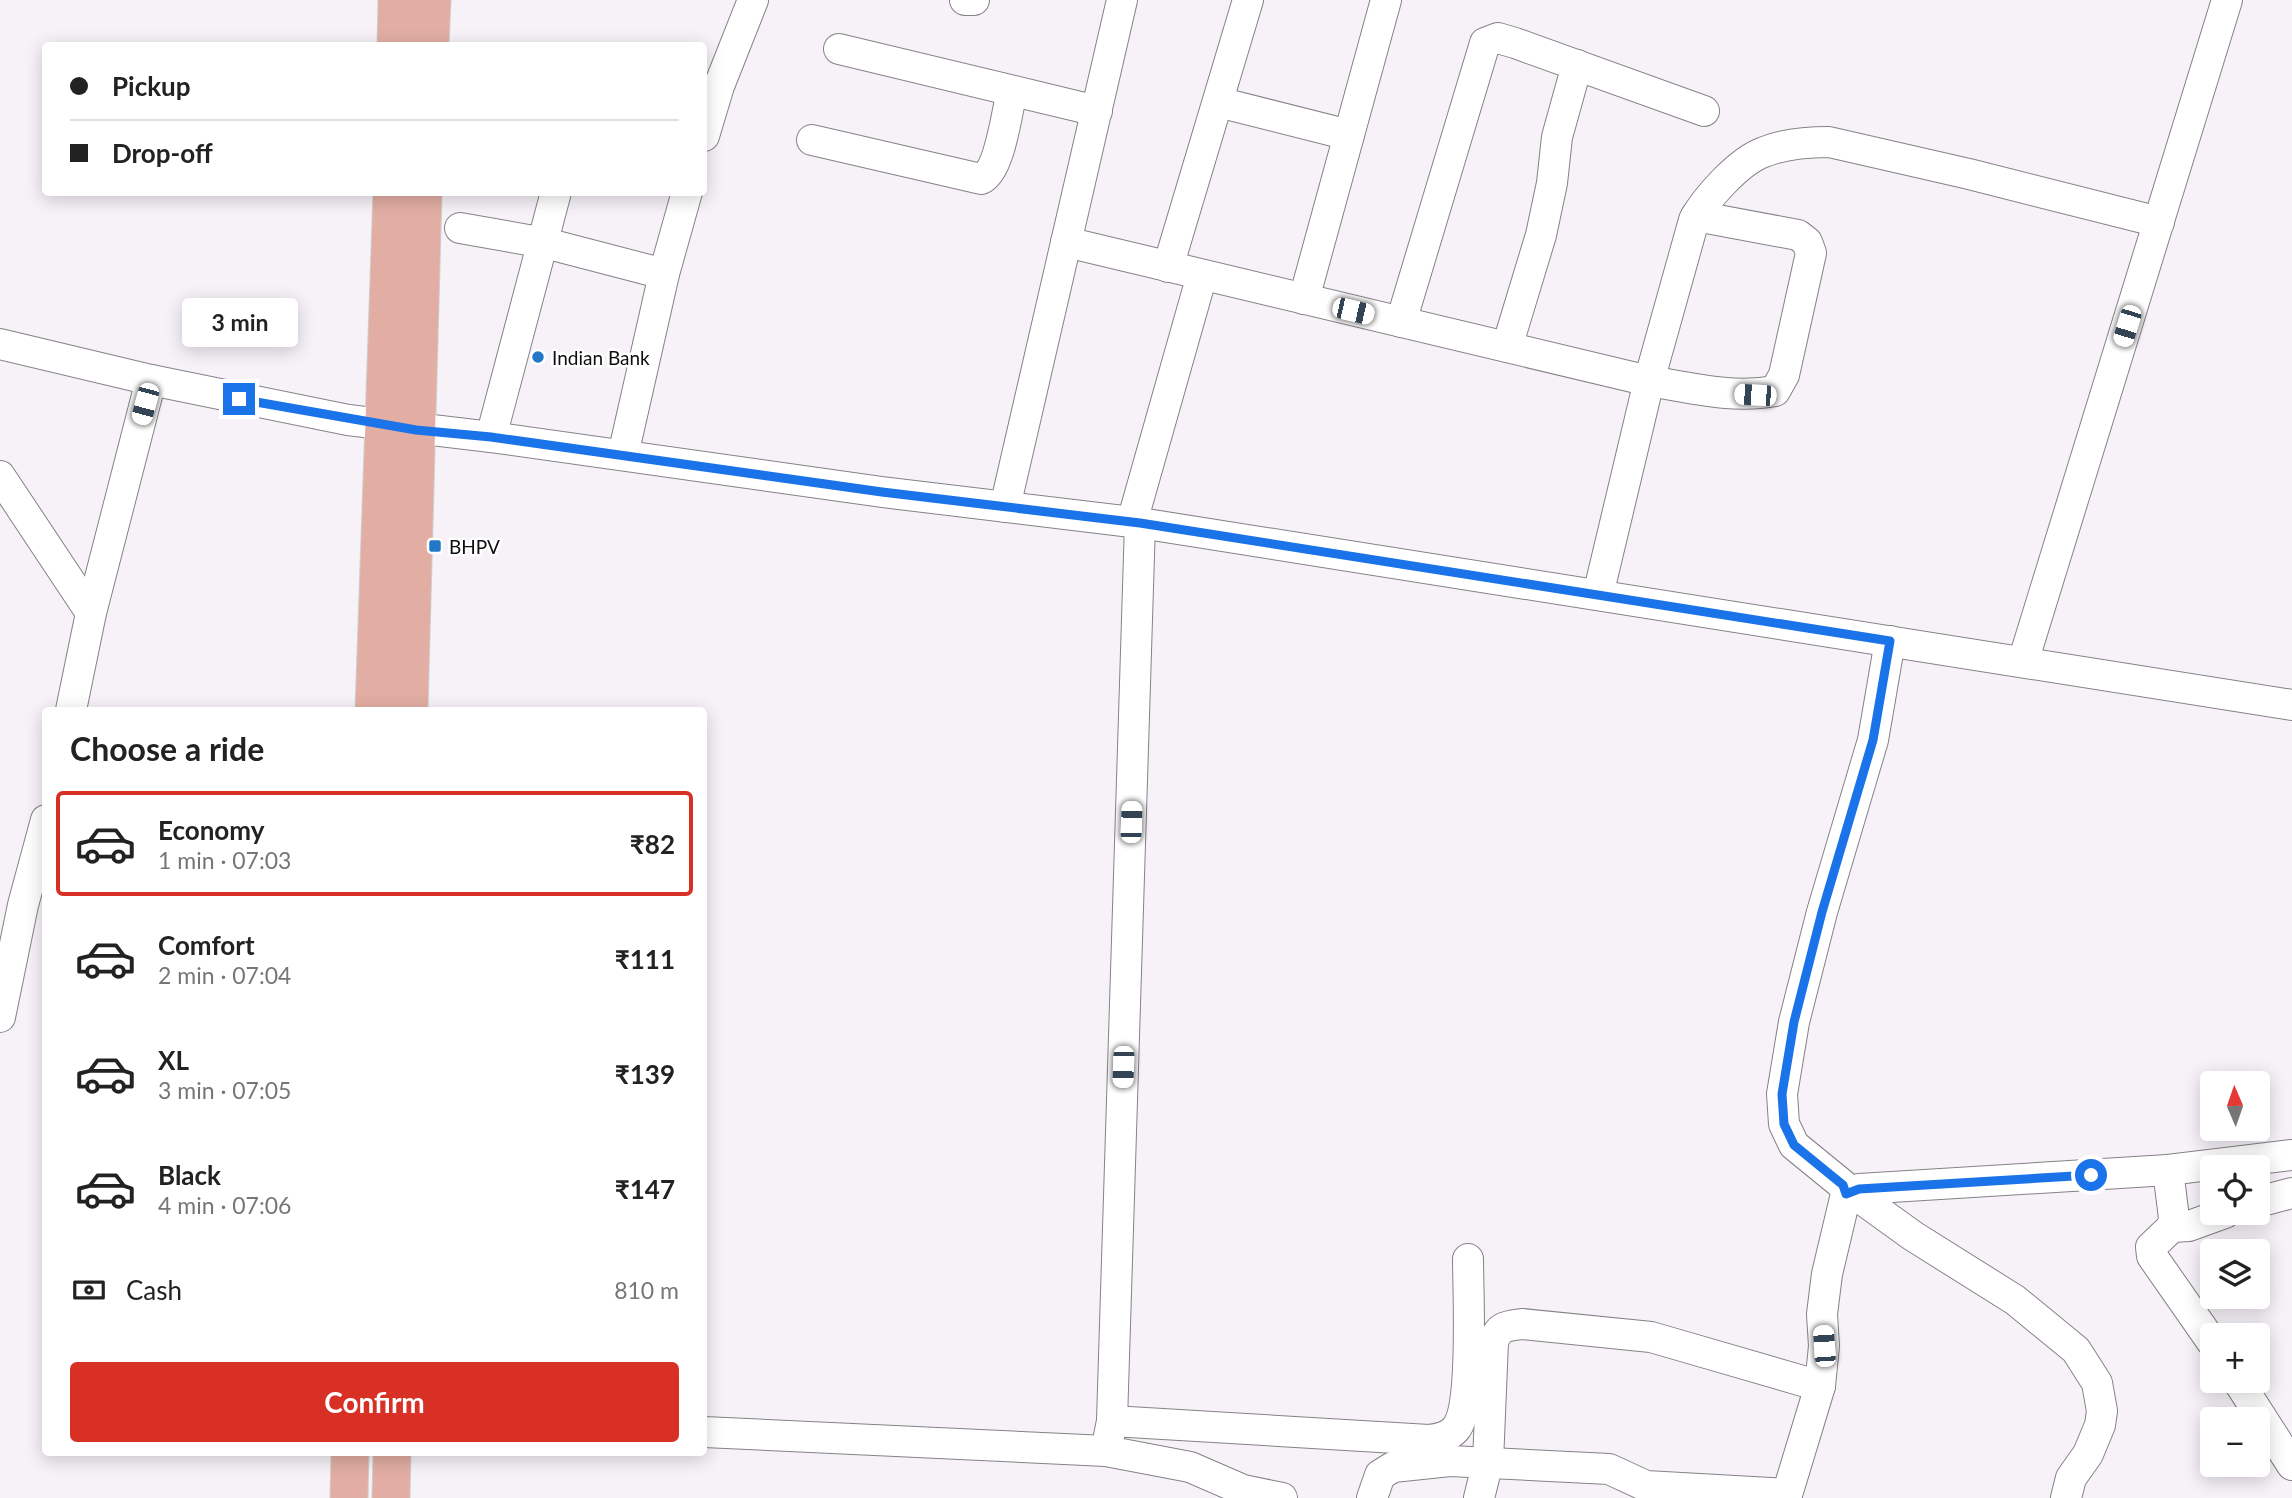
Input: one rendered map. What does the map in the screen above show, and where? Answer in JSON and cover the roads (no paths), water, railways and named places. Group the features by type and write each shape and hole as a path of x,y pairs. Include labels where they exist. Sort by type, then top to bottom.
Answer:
{"main road":[{"path":"396,42 397,0"},
{"path":"430,42 432,0"},
{"path":"392,196 409,707"},
{"path":"374,707 423,196"},
{"path":"349,1498 350,1456"},
{"path":"391,1498 392,1456"}],"street":[{"path":"707,126 719,86 753,0"},
{"path":"965,0 974,0"},
{"path":"1006,507 1122,0"},
{"path":"1168,267 1248,0"},
{"path":"1304,299 1386,0"},
{"path":"2023,662 2227,0"},
{"path":"1401,322 1485,43 1498,38 1704,111"},
{"path":"839,50 1097,111"},
{"path":"1507,347 1541,235 1552,183 1557,137 1577,65"},
{"path":"812,140 981,179 991,170 997,155 1012,91"},
{"path":"1218,102 1349,135"},
{"path":"1598,595 1649,381 1696,216 1705,199 1761,152 1807,142 1829,142 2159,222"},
{"path":"491,437 545,243 555,196"},
{"path":"623,455 664,274 686,196"},
{"path":"1066,243 1649,381 1725,393 1755,395 1775,391 1784,375 1811,253 1807,242 1798,234 1696,216"},
{"path":"460,228 545,243 664,274"},
{"path":"1106,1451 1112,1421 1136,523 1202,275"},
{"path":"0,344 151,380 401,427 1136,523 2023,662 2289,699"},
{"path":"72,707 91,613 151,380"},
{"path":"0,476 91,613"},
{"path":"1890,641 1873,740 1822,912 1794,1022 1782,1094 1784,1124 1794,1145 1849,1193 2015,1300 2076,1350 2097,1383 2102,1411 2101,1424 2088,1454 2071,1478 2066,1498"},
{"path":"0,1017 12,903 42,830"},
{"path":"1849,1193 2168,1170 2292,1155"},
{"path":"2168,1170 2174,1218 2172,1227 2151,1247 2152,1256 2200,1325"},
{"path":"1372,1498 1380,1475 1393,1467 1450,1461 1609,1469 1636,1483 1663,1488 1786,1496 1820,1387 1824,1346 1822,1314 1827,1274 1849,1193"},
{"path":"2270,1199 2292,1194"},
{"path":"2172,1227 2200,1222"},
{"path":"1112,1421 1429,1440 1442,1438 1457,1428 1464,1412 1468,1259"},
{"path":"1479,1498 1488,1462 1493,1342 1498,1329 1504,1326 1535,1325 1651,1336 1820,1387"},
{"path":"2246,1393 2292,1465"},
{"path":"707,1432 1106,1451 1190,1467 1217,1489 1243,1490 1282,1498"}],"place":[{"name":"Indian Bank","path":"538,357"},
{"name":"BHPV","path":"435,546"}]}
